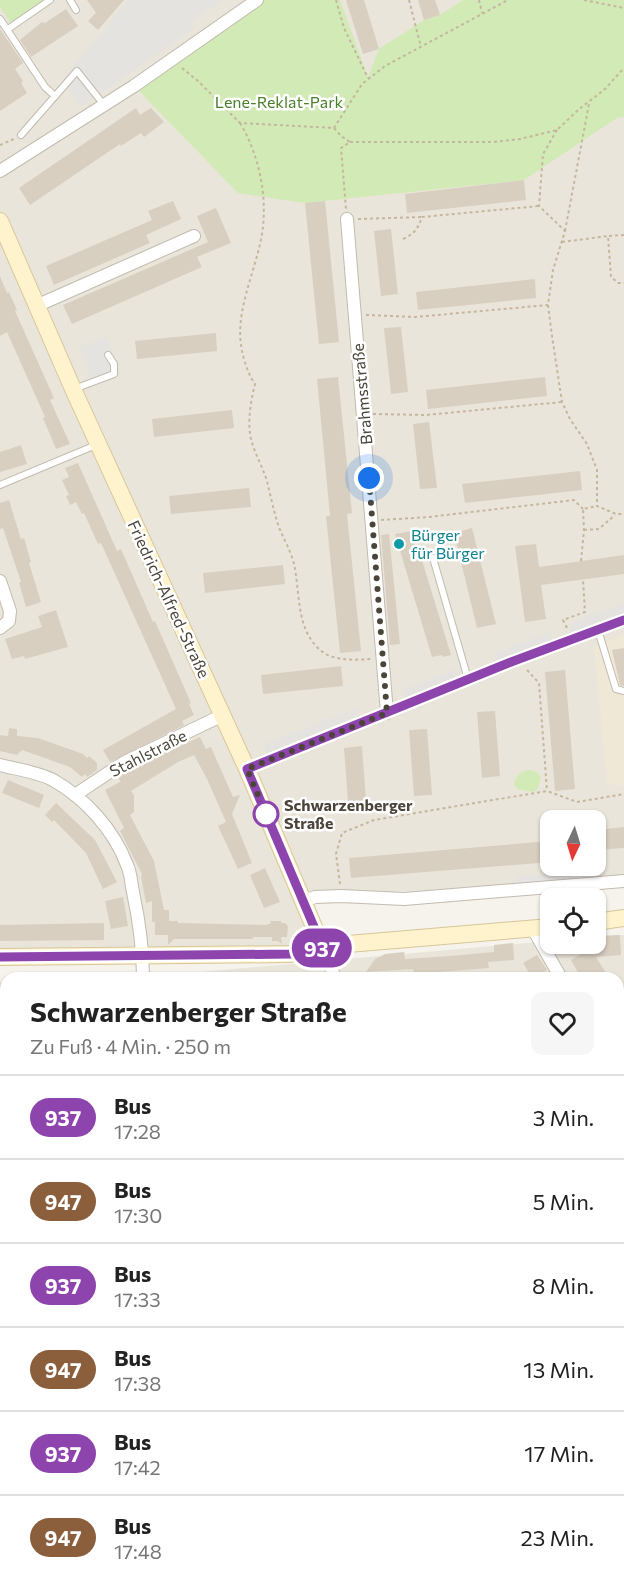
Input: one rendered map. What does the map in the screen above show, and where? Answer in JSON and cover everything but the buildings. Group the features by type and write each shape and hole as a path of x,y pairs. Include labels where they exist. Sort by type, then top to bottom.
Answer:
{"street":[{"path":"0,171 104,105 257,0"},
{"name":"Brahmsstraße","path":"347,219 387,713"},
{"name":"Friedrich-Alfred-Straße","path":"0,221 73,389 223,714 333,972"},
{"path":"36,306 194,236"},
{"path":"0,581 10,611 9,621 0,628"},
{"path":"247,769 518,659 624,620"},
{"name":"Stahlstraße","path":"75,795 123,763 223,714"},
{"path":"0,765 51,779 87,805 115,839 128,866 143,955 143,972"},
{"path":"304,901 315,897 341,896 404,899 624,881"},
{"path":"606,921 624,918"},
{"path":"0,957 291,954 323,948 540,928"},
{"path":"533,929 558,972"}],"lane":[{"path":"8,29 50,0"},
{"path":"69,0 76,10"},
{"path":"0,19 45,87 55,96"},
{"path":"21,135 77,71 104,105"},
{"path":"73,389 114,374 114,364 108,355"},
{"path":"0,485 98,444"},
{"path":"433,558 468,680"},
{"path":"598,630 616,688 624,691"}],"path":[{"path":"336,0 345,28 368,78"},
{"path":"409,0 421,47"},
{"path":"479,0 482,13"},
{"path":"334,128 368,78 385,66 508,0"},
{"path":"584,0 624,8"},
{"path":"172,59 240,123 248,137 264,197 258,253 243,300 240,348 247,374 255,384 250,411 250,433 267,480 280,529 294,564 296,587 305,627 314,645 332,658 354,660 383,658"},
{"path":"539,206 543,154 557,130 605,89 624,69"},
{"path":"589,102 565,231 553,270 548,305 562,402 570,419 587,444 597,470 597,506"},
{"path":"240,123 334,128 350,142 493,142 520,139 557,130"},
{"path":"0,145 21,135"},
{"path":"350,142 341,148 347,219 422,217 539,206 565,231"},
{"path":"403,239 419,228 422,217"},
{"path":"562,242 624,235"},
{"path":"608,236 611,277 618,283 624,283"},
{"path":"355,315 415,317 548,305"},
{"path":"363,413 426,415 562,402"},
{"path":"372,521 429,517 574,500 583,509 584,530 581,561"},
{"path":"583,509 597,506 616,514 624,514"},
{"path":"584,530 599,529 616,514"},
{"path":"571,639 563,620 585,612 583,580"},
{"path":"518,659 539,683 547,791"},
{"path":"341,896 336,854 342,833 374,820 547,791 577,802 624,794"}],"shaded area":[{"path":"0,0 624,0 624,882 342,894 305,898 0,215"},
{"path":"129,0 223,0 190,23 193,29 79,107 63,78"},
{"path":"0,228 321,946 0,953"},
{"path":"107,336 121,374 93,385 79,347"},
{"path":"624,603 624,614 572,634 568,624"},
{"path":"550,632 554,641 497,662 494,653"},
{"path":"624,635 624,788 607,782 594,647"},
{"path":"456,669 459,677 407,699 403,690"},
{"path":"355,709 359,718 267,753 263,744"},
{"path":"595,876 593,879 513,886 518,877"},
{"path":"624,935 624,972 200,972 540,942 540,954 606,954 606,936"}],"green space":[{"path":"0,0 45,0 11,23 0,7"},
{"name":"Lene-Reklat-Park","path":"261,0 340,0 368,77 379,49 424,20 440,15 463,0 624,0 624,117 617,118 524,180 305,203 238,193 134,86"},
{"path":"529,770 537,772 541,777 537,790 532,792 517,789 514,783 516,778 522,772"}],"bus line":[{"name":"937","path":"0,957 297,954 323,948 247,769 511,662 624,620"}],"place":[{"name":"Bürger für Bürger","path":"399,544"},
{"name":"Schwarzenberger Straße","path":"266,814"}],"route":[{"path":"266,814 247,769 387,713 369,478"}]}
